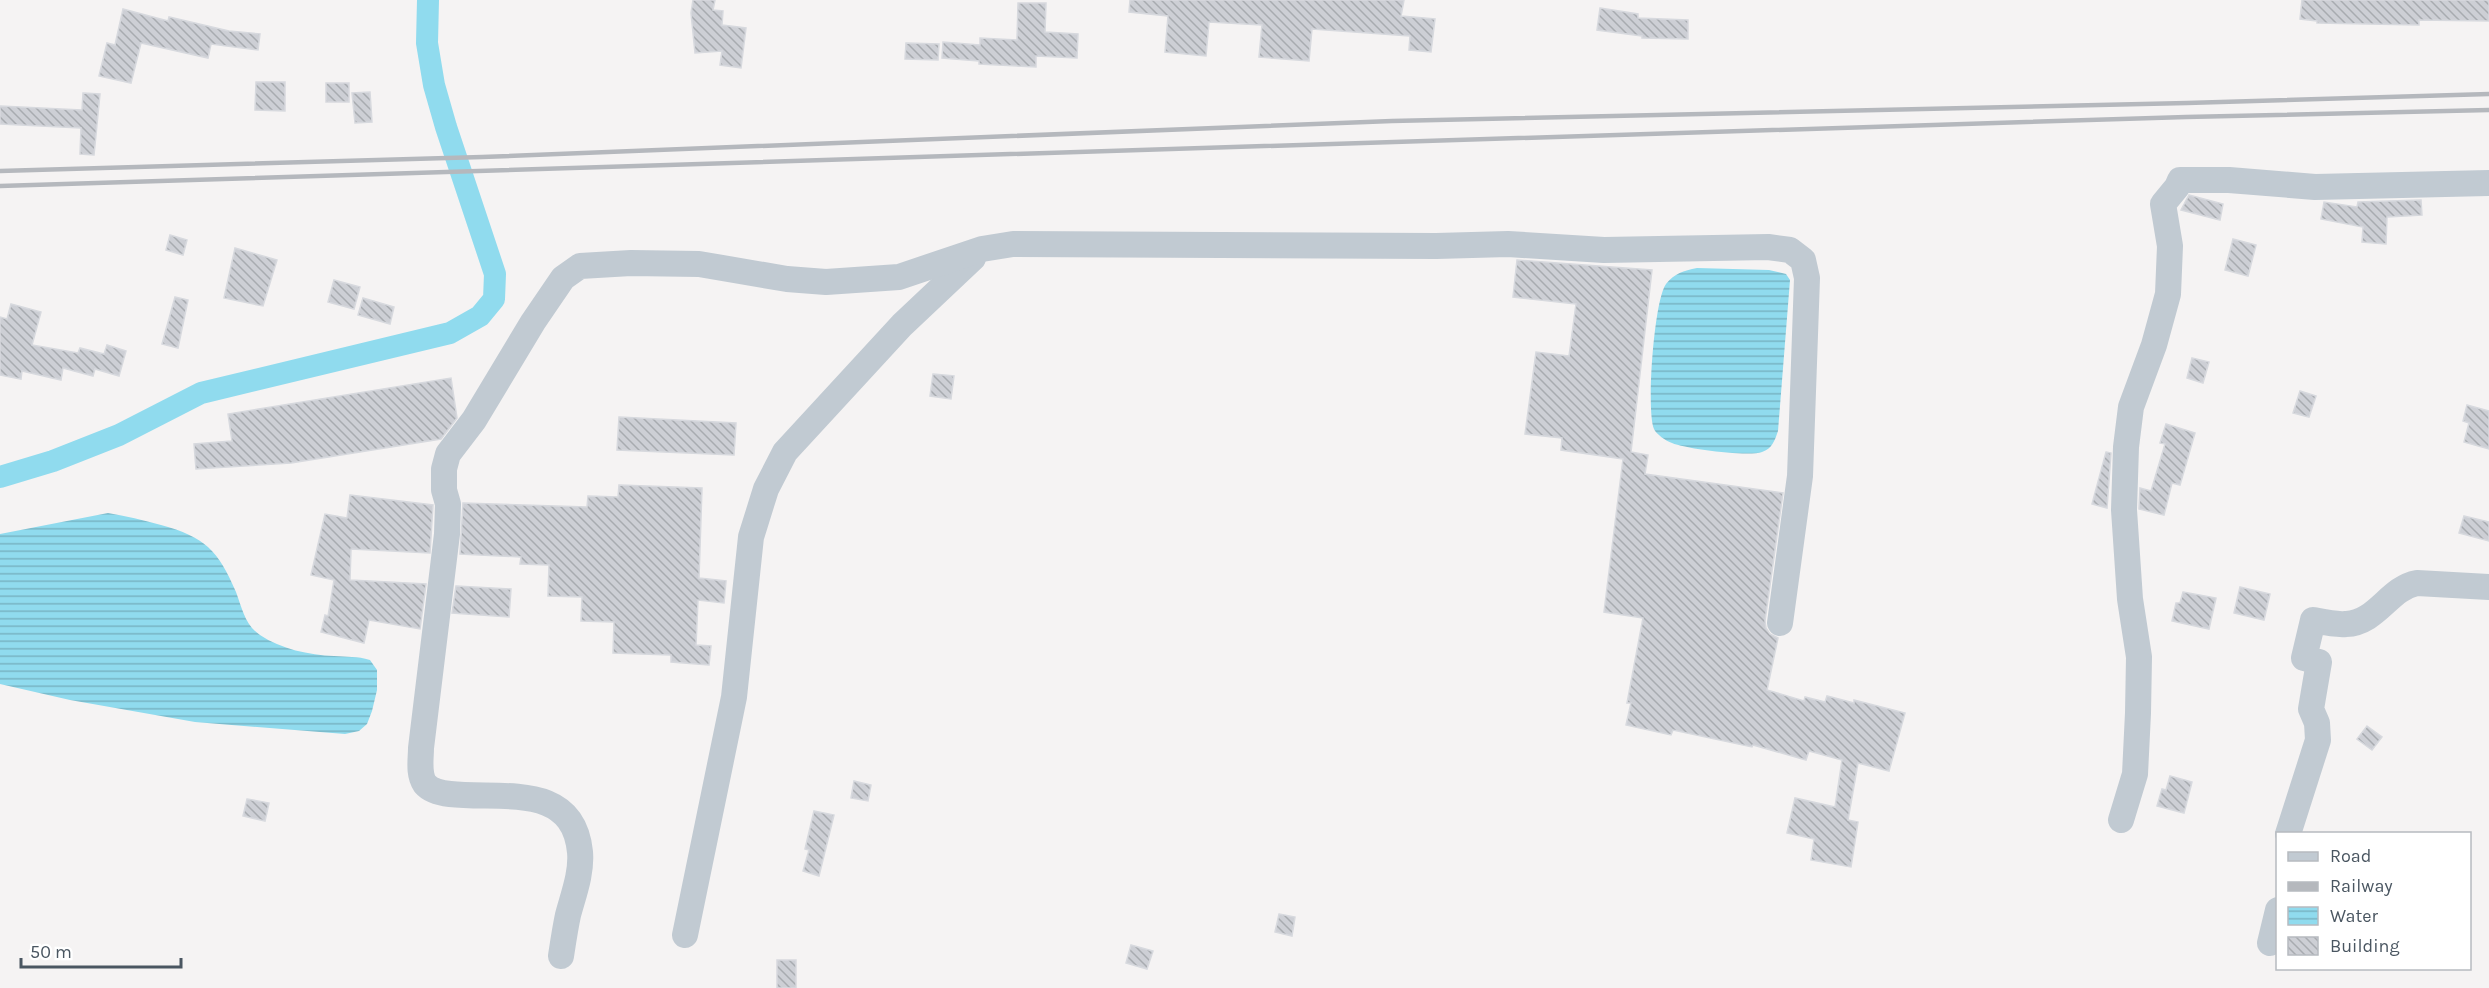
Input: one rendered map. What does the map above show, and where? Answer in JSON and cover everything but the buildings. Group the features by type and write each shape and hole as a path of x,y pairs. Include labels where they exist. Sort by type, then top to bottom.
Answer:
{"street":[{"path":"2121,820 2135,774 2139,657 2130,599 2124,510 2126,447 2131,407 2154,345 2168,294 2170,246 2163,204 2180,180 2229,180 2315,187 2489,183"},
{"path":"561,956 576,887 580,854 574,825 561,810 545,802 522,797 437,792 425,784 421,772 437,601 447,534 448,504 444,490 444,469 453,446 474,420 533,322 563,278 580,266 631,262 699,264 788,279 826,282 899,277 982,249 1013,244 1436,246 1508,244 1604,250 1768,247 1790,250 1803,260 1807,278 1800,476 1780,622"},
{"path":"685,935 734,697 751,537 766,489 785,452 902,325 982,249"},
{"path":"2289,832 2318,740 2317,723 2311,709 2319,662 2304,658 2313,620 2345,624 2358,622 2375,613 2406,585 2417,583 2489,587"},
{"path":"2270,943 2276,915"}],"water":[{"path":"1697,268 1769,270 1786,274 1790,280 1778,431 1771,446 1765,451 1732,453 1690,448 1667,441 1654,429 1651,401 1652,356 1662,294 1666,284 1673,277 1683,271"},
{"path":"108,513 176,530 199,540 208,547 223,566 247,621 255,631 268,640 305,653 370,660 377,670 377,690 367,724 359,731 345,734 195,722 70,700 0,684 0,534"}],"waterway":[{"path":"0,477 53,461 119,435 201,393 450,333 480,316 494,299 495,274 434,85 427,43 428,0"}],"railway":[{"path":"0,171 482,157 1392,121 2489,94"},
{"path":"0,186 2186,117 2489,110"}]}
